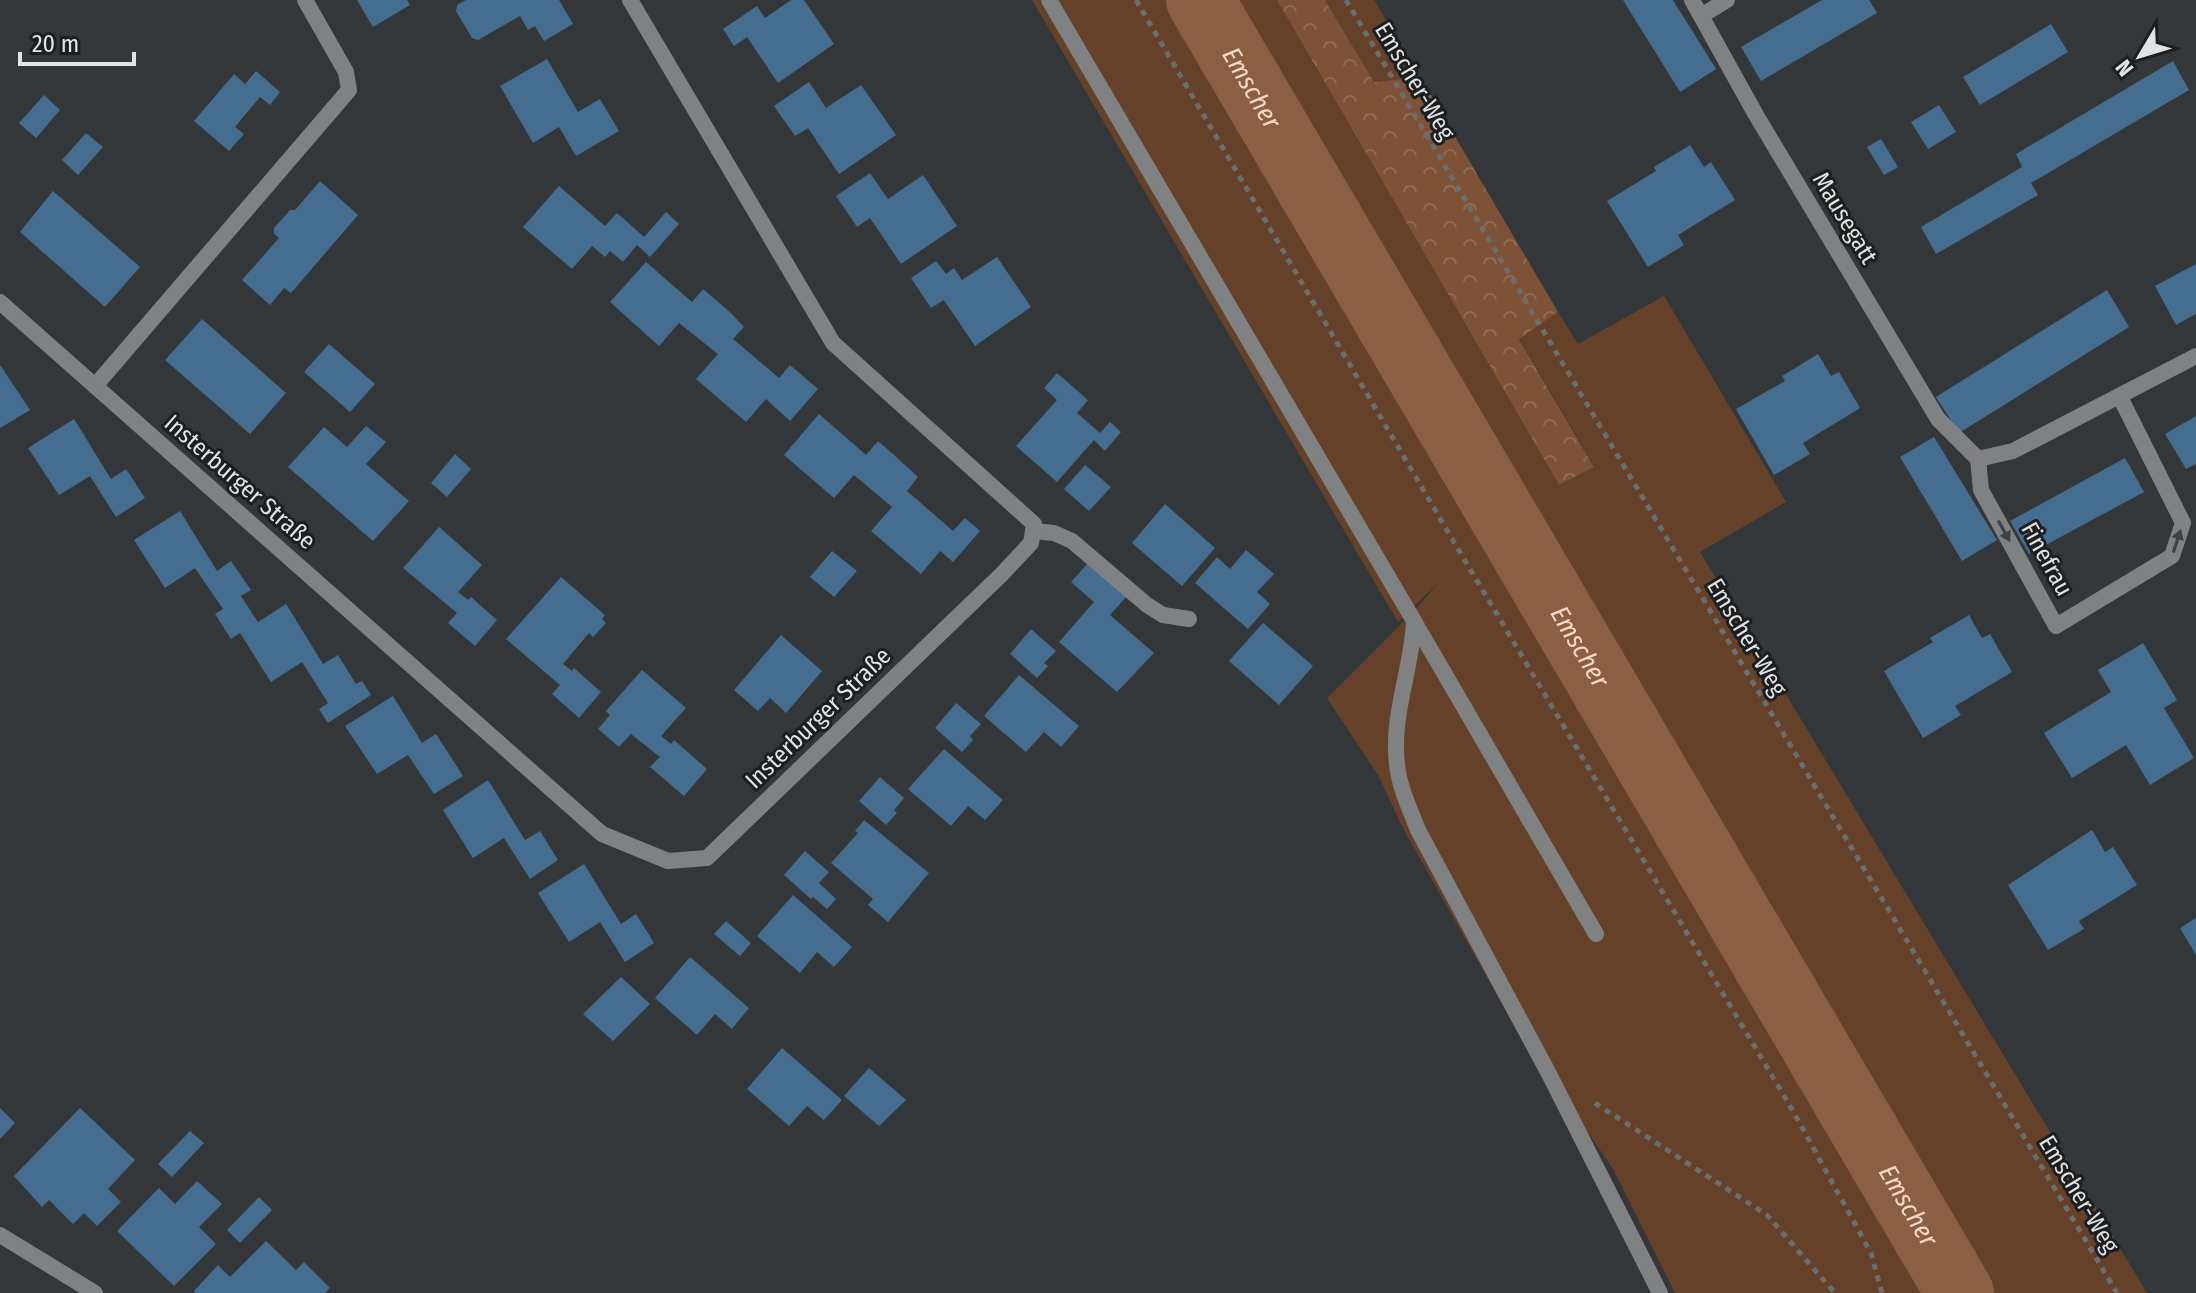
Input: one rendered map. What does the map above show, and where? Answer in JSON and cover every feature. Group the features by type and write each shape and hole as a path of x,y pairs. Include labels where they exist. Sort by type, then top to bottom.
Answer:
{"street":[{"path":"95,386 349,90 346,72 305,0"},
{"path":"630,0 833,343 1034,524 1033,531 1054,533 1072,541 1147,605 1163,615 1189,619"},
{"path":"1049,0 1596,934"},
{"name":"Mausegatt","path":"1692,0 1756,115 1938,419 1978,459"},
{"path":"1701,16 1727,0"},
{"name":"Insterburger Straße","path":"0,302 602,834 668,861 707,858 1002,574 1031,543 1033,531"},
{"path":"1978,459 2013,451 2196,356"},
{"name":"Finefrau","path":"1978,459 1981,490 2056,626 2172,556 2183,523 2120,397"},
{"path":"1414,621 1413,651 1398,712 1397,764 1405,795 1418,830 1548,1072 1660,1293"},
{"path":"0,1235 95,1293"}],"path":[{"path":"1136,0 1456,546 1793,1111 1871,1253 1882,1293"},
{"name":"Emscher-Weg","path":"1346,0 2117,1293"},
{"path":"1586,1097 1767,1215 1835,1293"}],"shaded area":[{"path":"1032,0 1277,0 1559,485 1594,466 1519,338 1558,312 1578,344 1664,296 1786,502 1700,552 2147,1293 1675,1293 1613,1169 1512,1022 1404,830 1378,775 1327,698 1439,582 1398,622"},
{"path":"1325,0 1374,0 1420,77 1374,82"}],"green space":[{"path":"1277,0 1325,0 1374,82 1420,77 1558,312 1519,339 1594,467 1559,485"}],"building":[{"path":"357,0 407,0 410,5 373,27"},
{"path":"466,0 559,0 573,24 544,41 535,26 528,30 520,16 478,40 472,38 456,11 457,5"},
{"path":"791,0 804,0 834,44 778,83 747,37 734,46 723,29 757,6 765,18"},
{"path":"1623,0 1673,0 1716,69 1680,92"},
{"path":"1822,0 1869,0 1877,13 1761,81 1741,47"},
{"path":"2051,24 2068,52 1980,105 1963,77"},
{"path":"547,59 578,112 600,99 619,131 576,156 559,127 533,143 500,86"},
{"path":"2173,61 2189,90 2031,183 2038,195 1936,254 1921,227 2022,167 2016,154"},
{"path":"256,71 280,92 270,105 260,97 235,127 244,134 229,151 194,121 234,74 245,84"},
{"path":"809,82 826,108 861,85 896,135 839,174 808,128 795,136 774,106"},
{"path":"44,95 60,110 36,138 19,123"},
{"path":"1939,105 1956,132 1928,149 1911,122"},
{"path":"86,133 103,147 78,175 62,160"},
{"path":"1881,139 1898,167 1884,175 1867,147"},
{"path":"1690,145 1704,167 1711,162 1735,200 1678,235 1684,245 1648,267 1607,201 1656,171 1654,167"},
{"path":"870,173 888,199 923,175 957,226 901,264 870,218 857,227 836,196"},
{"path":"320,181 358,215 291,293 284,288 270,305 242,280 279,238 274,234 274,228 290,210 295,210"},
{"path":"559,186 605,226 617,213 644,237 666,212 679,224 650,257 637,245 623,262 610,251 605,257 592,246 572,269 523,227"},
{"path":"53,191 140,267 105,307 20,232"},
{"path":"997,257 1031,307 975,346 944,300 931,308 911,278 936,261 946,274 954,268 962,280"},
{"path":"646,262 692,302 703,289 731,313 744,327 733,339 779,378 790,365 818,389 790,421 766,399 746,422 696,379 718,354 679,323 659,346 610,302"},
{"path":"2196,264 2196,314 2176,325 2155,286"},
{"path":"2107,290 2129,327 1959,433 1936,397"},
{"path":"202,319 286,393 250,434 165,360"},
{"path":"329,344 375,384 350,412 304,372"},
{"path":"1818,354 1831,376 1839,372 1860,408 1803,443 1810,454 1774,475 1736,409 1785,381 1782,376"},
{"path":"0,365 30,410 0,428"},
{"path":"1057,373 1088,400 1077,413 1100,433 1110,422 1121,432 1105,451 1094,440 1057,482 1016,446 1057,400 1044,388"},
{"path":"819,414 866,455 878,441 893,454 918,477 907,491 953,531 965,518 980,531 953,562 940,551 921,574 871,531 892,507 854,475 834,498 784,455"},
{"path":"2196,416 2196,464 2186,469 2165,434"},
{"path":"74,419 111,479 126,469 145,498 116,517 90,476 59,495 28,448"},
{"path":"366,426 386,442 366,464 409,501 373,541 288,467 324,427 347,447"},
{"path":"1934,437 1997,540 1962,561 1900,457"},
{"path":"455,454 471,469 447,497 431,483"},
{"path":"2125,458 2144,492 2029,554 2010,521"},
{"path":"1085,465 1111,487 1089,511 1064,489"},
{"path":"1165,504 1215,548 1182,586 1132,543"},
{"path":"180,511 217,571 231,561 251,590 241,596 258,622 286,604 323,664 338,655 356,684 362,681 371,695 328,723 319,709 328,703 302,662 271,682 240,633 231,639 215,614 223,609 195,568 165,588 134,540"},
{"path":"439,527 482,565 458,592 468,600 471,597 497,620 475,646 448,623 457,613 403,568"},
{"path":"1246,550 1274,574 1257,592 1270,604 1248,629 1195,583 1217,557 1230,569"},
{"path":"832,551 857,571 834,597 810,577"},
{"path":"1089,562 1127,596 1110,615 1154,653 1117,692 1059,642 1094,602 1071,582"},
{"path":"561,577 605,615 602,619 606,623 593,637 589,633 563,664 572,671 574,668 601,692 579,718 552,694 560,685 506,639"},
{"path":"1969,615 1982,638 1990,634 2012,672 1955,706 1961,715 1923,738 1884,671 1933,642 1930,638"},
{"path":"1263,623 1313,666 1279,705 1229,661"},
{"path":"1031,629 1056,651 1044,663 1048,666 1037,678 1010,654"},
{"path":"781,635 822,671 786,713 770,698 758,711 734,690"},
{"path":"2143,643 2177,700 2164,708 2194,758 2150,785 2126,745 2072,778 2044,733 2111,692 2098,670"},
{"path":"642,670 686,708 661,736 671,744 674,740 707,769 684,796 650,767 660,757 631,734 619,747 598,729 610,715 606,711"},
{"path":"1019,675 1079,726 1061,747 1044,732 1026,752 984,716"},
{"path":"393,696 422,743 436,734 463,776 434,794 408,755 377,774 345,726"},
{"path":"956,703 981,724 962,752 935,728"},
{"path":"944,749 1003,800 985,820 968,806 951,826 908,789"},
{"path":"880,777 904,798 894,810 897,813 886,825 859,801"},
{"path":"488,780 525,840 540,831 558,860 530,879 504,838 473,858 443,810"},
{"path":"864,820 929,873 888,922 868,905 873,899 831,863 858,833 855,831"},
{"path":"2092,830 2105,852 2113,847 2137,885 2079,921 2084,929 2048,950 2008,885"},
{"path":"805,851 829,872 819,883 836,899 827,909 784,875"},
{"path":"584,864 621,924 636,914 654,943 625,962 600,922 569,942 538,893"},
{"path":"793,895 852,947 834,967 817,952 800,973 757,936"},
{"path":"2196,918 2196,955 2180,928"},
{"path":"726,921 751,943 740,956 714,934"},
{"path":"690,957 749,1008 732,1029 715,1014 697,1035 655,998"},
{"path":"621,977 650,1004 613,1041 583,1014"},
{"path":"782,1048 842,1100 824,1120 807,1106 789,1126 747,1089"},
{"path":"869,1068 906,1100 879,1126 844,1096"},
{"path":"0,1108 15,1123 0,1139"},
{"path":"80,1108 135,1160 108,1189 121,1202 97,1226 84,1213 73,1224 49,1200 42,1207 14,1176"},
{"path":"190,1131 204,1143 172,1177 158,1164"},
{"path":"197,1181 222,1204 199,1227 216,1244 174,1286 117,1231 159,1188 175,1204"},
{"path":"259,1197 272,1210 240,1243 227,1230"},
{"path":"266,1241 296,1270 304,1262 330,1288 325,1293 194,1291 218,1265 230,1277"}],"waterway":[{"name":"Emscher","path":"1200,0 1960,1293"}]}
